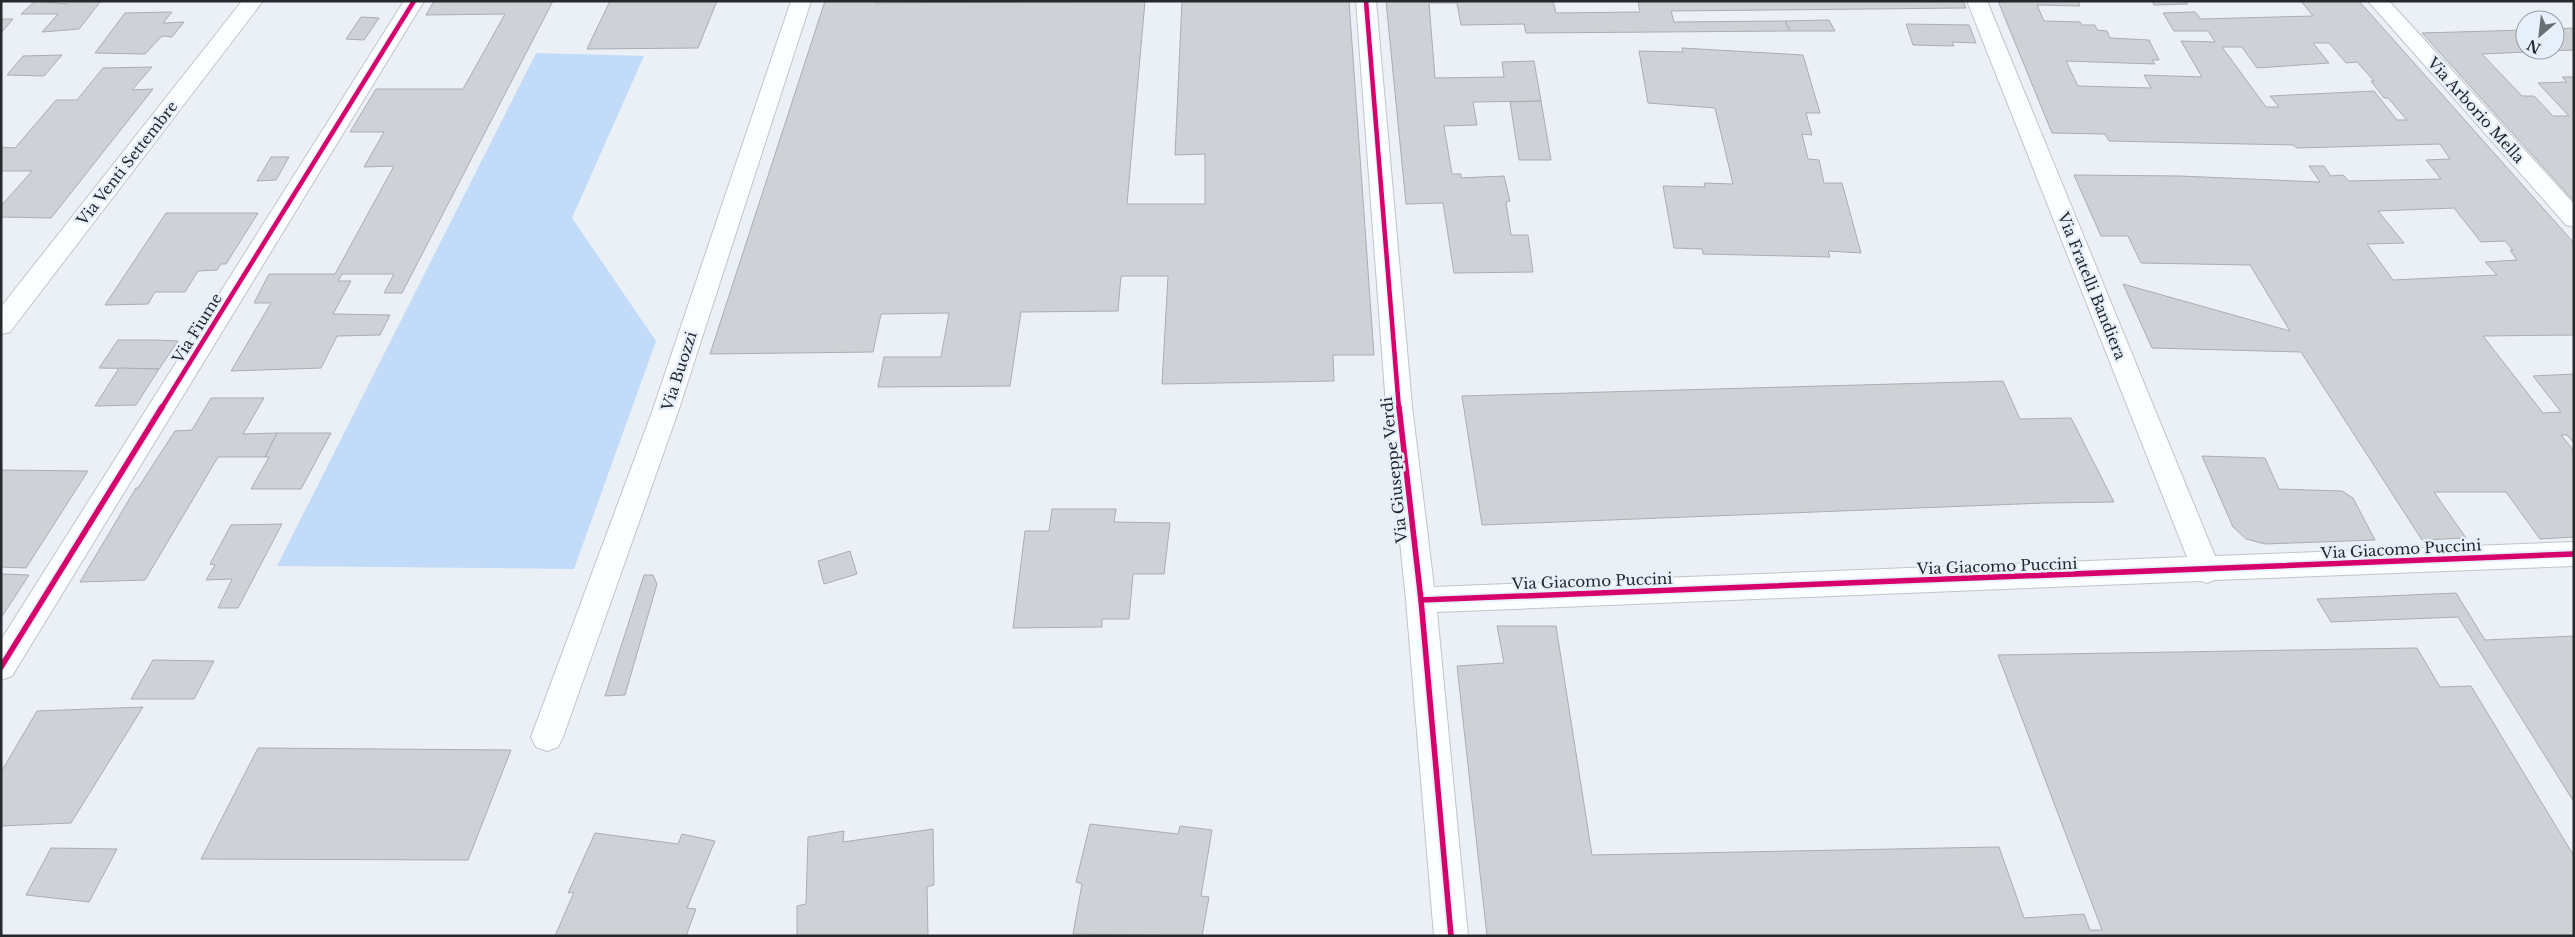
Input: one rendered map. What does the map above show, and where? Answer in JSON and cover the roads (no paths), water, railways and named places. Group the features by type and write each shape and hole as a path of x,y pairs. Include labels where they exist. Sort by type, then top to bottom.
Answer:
{"street":[{"name":"Via Venti Settembre","path":"1,325 253,1"},
{"name":"Via Fiume","path":"1,667 414,1"},
{"name":"Via Buozzi","path":"547,737 665,412 801,1"},
{"name":"Via Giuseppe Verdi","path":"1366,1 1399,406 1421,600 1451,936"},
{"name":"Via Fratelli Bandiera","path":"1977,1 2207,570"},
{"name":"Via Arborio Mella","path":"2378,1 2574,219"},
{"name":"Via Giacomo Puccini","path":"1421,600 2574,554"}]}
